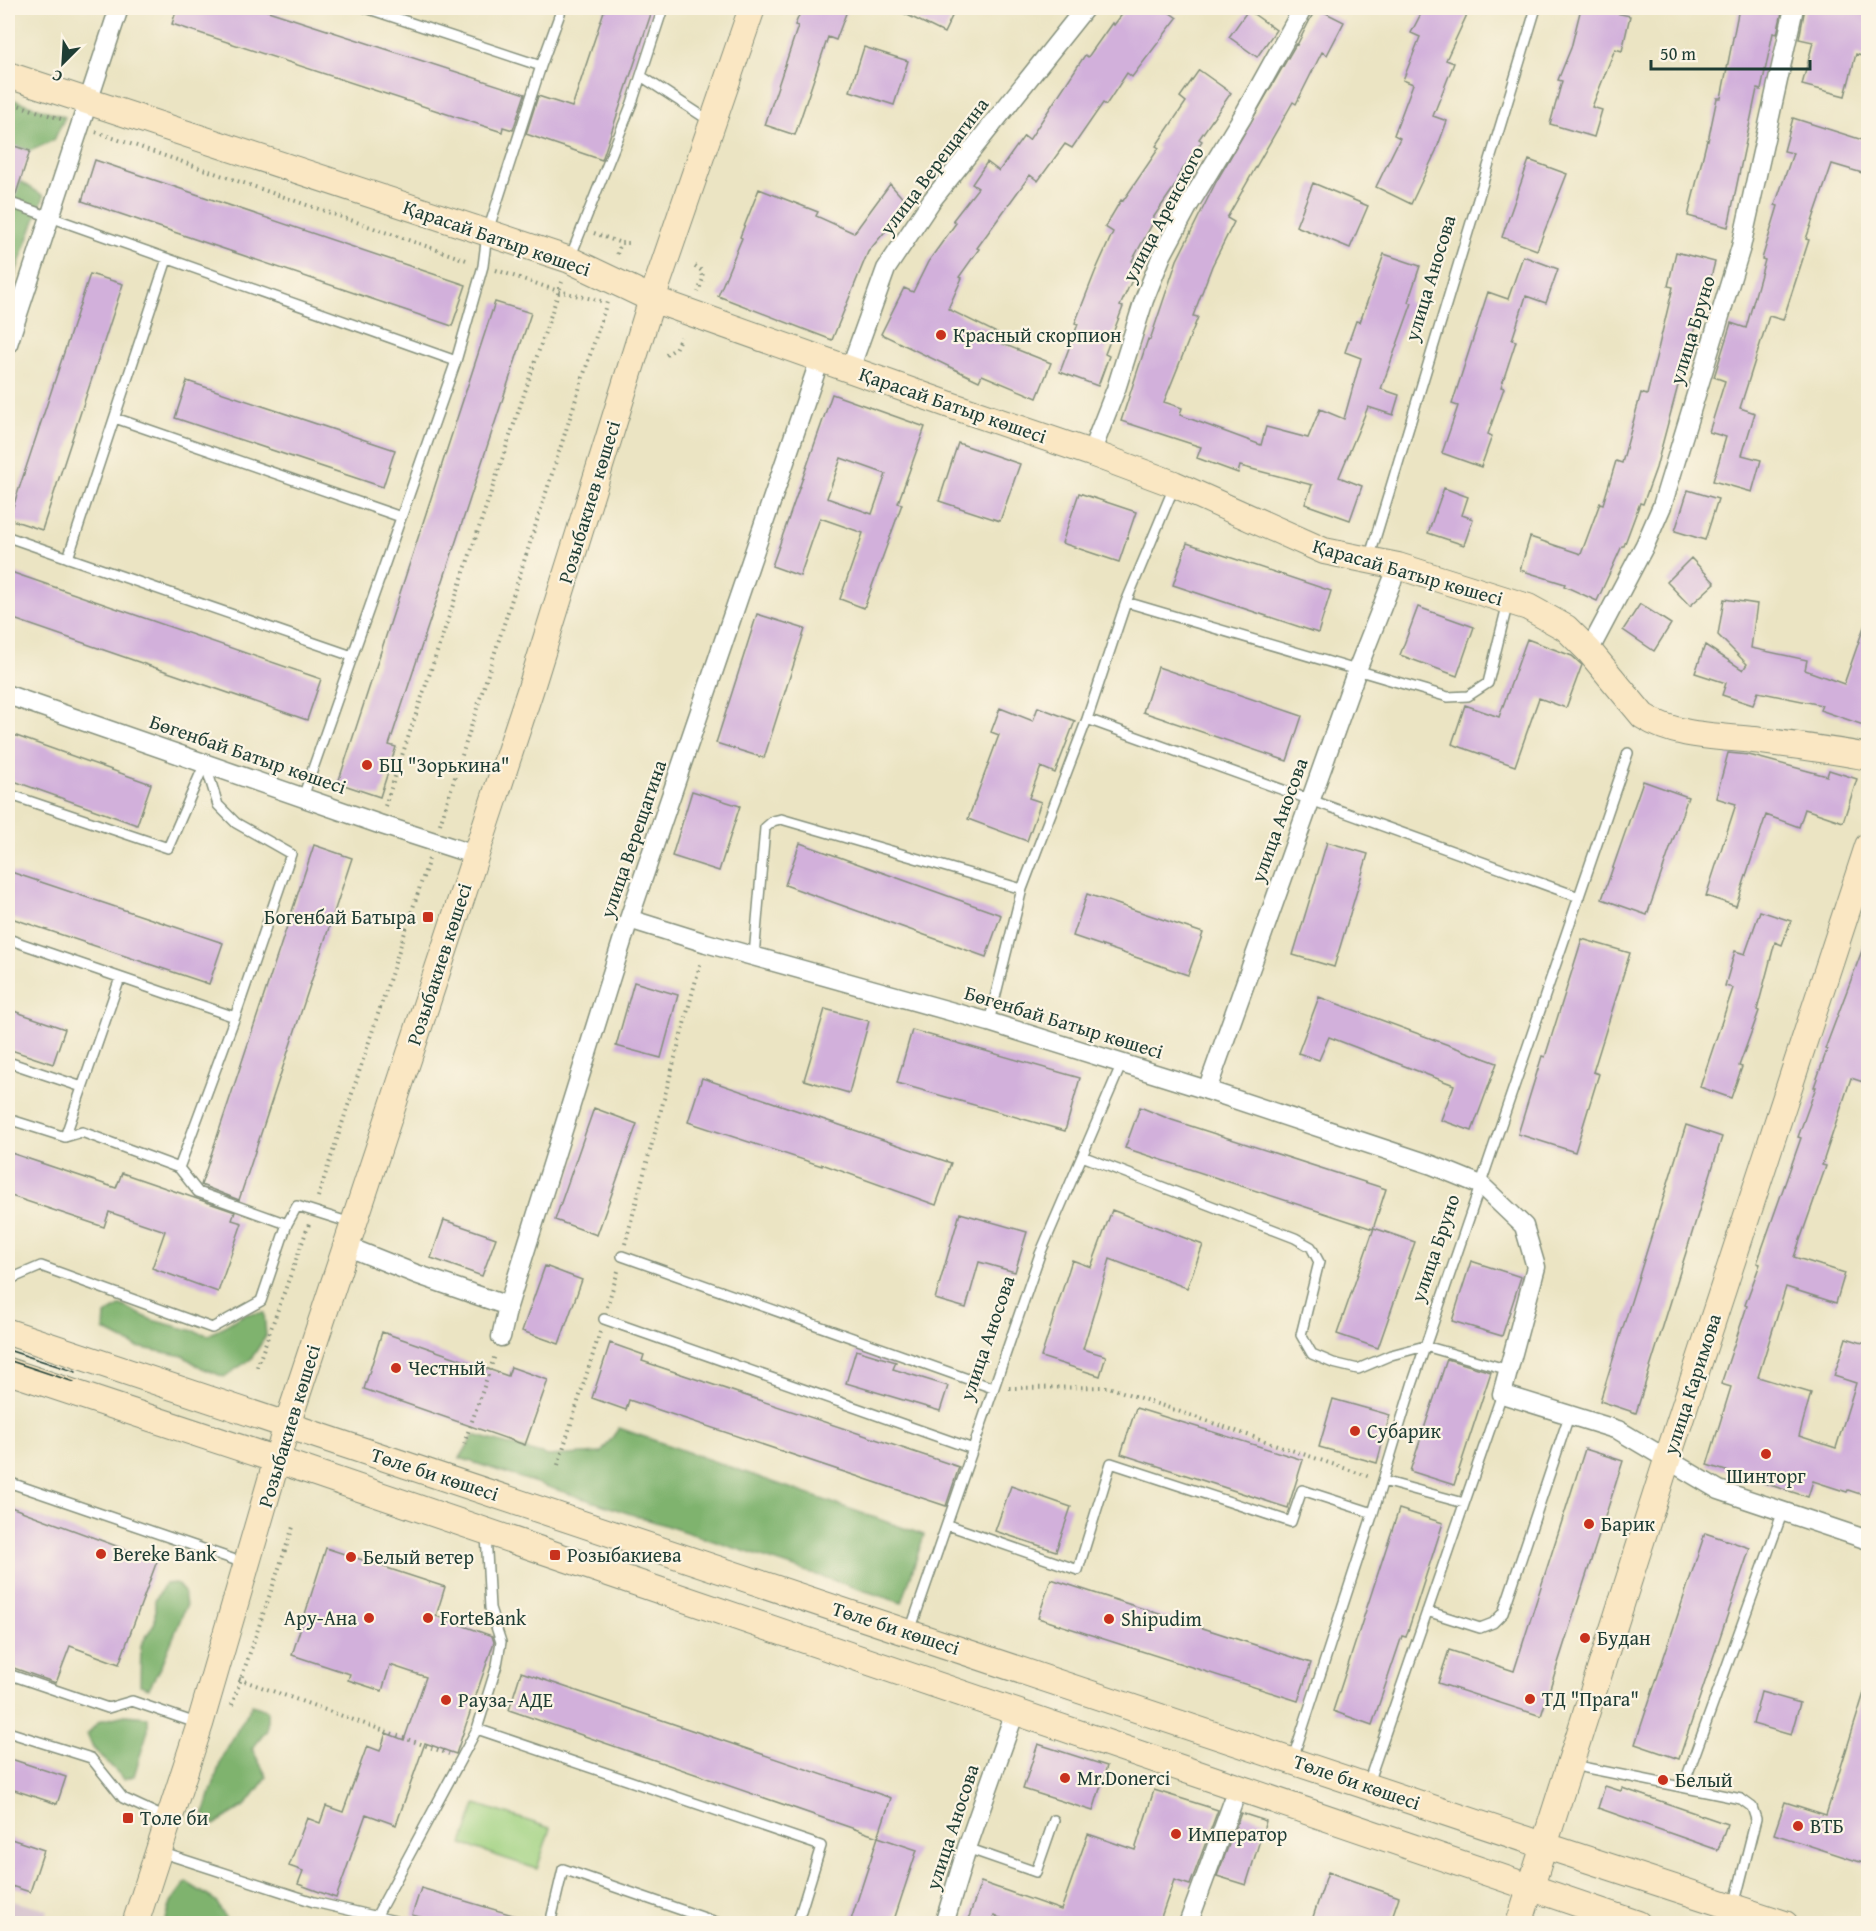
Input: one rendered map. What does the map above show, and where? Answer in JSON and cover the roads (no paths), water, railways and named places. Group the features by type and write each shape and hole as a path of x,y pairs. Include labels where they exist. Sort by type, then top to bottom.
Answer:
{"main road":[{"name":"Розыбакиев көшесі","path":"135,1923 200,1724 287,1425 530,691 652,299 752,8"},
{"name":"Қарасай Батыр көшесі","path":"8,75 570,260 652,299 1174,484 1324,551 1398,566 1528,607 1566,628 1589,651 1625,697 1643,716 1654,723 1692,734 1869,756"},
{"name":"улица Каримова","path":"1519,1923 1667,1460 1869,846"},
{"name":"Төле би көшесі","path":"8,1332 910,1632 1543,1845 1726,1910 1785,1923"},
{"path":"70,1392 84,1391 93,1387 97,1380 87,1359"},
{"name":"Төле би көшесі","path":"8,1371 277,1460 1638,1923"},
{"path":"524,1544 515,1538 512,1532 514,1522 540,1509"}],"street":[{"path":"8,344 119,8"},
{"name":"улица Верещагина","path":"850,369 886,268 932,200 1085,8"},
{"name":"улица Аренского","path":"1091,453 1116,389 1144,300 1162,255 1303,8"},
{"name":"улица Бруно","path":"1589,651 1645,545 1662,506 1741,247 1794,8"},
{"name":"улица Верещагина","path":"501,1337 508,1306 629,919 820,359"},
{"name":"улица Аносова","path":"1207,1090 1357,670 1398,566"},
{"name":"Бөгенбай Батыр көшесі","path":"8,694 379,824 475,855"},
{"name":"Бөгенбай Батыр көшесі","path":"629,919 705,943 989,1022 1122,1063 1432,1165 1481,1185"},
{"path":"1481,1185 1524,1226 1536,1267 1502,1394 1618,1430 1719,1490 1869,1540"},
{"path":"350,1235 416,1274 508,1306"},
{"name":"улица Аносова","path":"944,1923 967,1848 1015,1712"},
{"path":"1188,1923 1239,1788"}],"lane":[{"path":"366,8 541,66"},
{"path":"303,797 456,361 483,266 488,234 541,66 562,8"},
{"path":"570,260 632,103 663,8"},
{"name":"улица Аносова","path":"1368,561 1536,8"},
{"path":"641,76 712,122"},
{"path":"8,202 456,361"},
{"path":"68,558 167,259"},
{"path":"114,418 401,517"},
{"path":"989,1022 1022,889 1087,719 1126,602 1174,484"},
{"path":"8,537 352,656"},
{"path":"1126,602 1449,697 1468,696 1488,683 1509,601"},
{"path":"1087,719 1579,897"},
{"name":"улица Бруно","path":"1292,1761 1425,1346 1628,753"},
{"path":"8,794 168,848 205,763"},
{"path":"179,1168 236,1017 291,854 236,823 218,805 205,763"},
{"path":"754,956 765,828 773,821 781,819 1022,889"},
{"path":"8,939 236,1017"},
{"path":"66,1137 120,978"},
{"path":"8,1062 82,1087"},
{"name":"улица Аносова","path":"910,1632 1040,1254 1122,1063"},
{"path":"8,1119 66,1137 82,1132 179,1168 198,1192 287,1224"},
{"path":"1082,1156 1295,1238 1311,1247 1319,1262 1301,1335 1312,1354 1333,1363 1358,1369 1391,1355 1425,1346 1509,1370"},
{"path":"8,1280 41,1266 212,1328 261,1301 287,1224 297,1206 350,1235"},
{"path":"622,1256 993,1388"},
{"path":"604,1318 973,1449"},
{"path":"1367,1786 1502,1394"},
{"path":"1427,1611 1480,1628 1493,1623 1503,1613 1569,1416"},
{"path":"948,1525 1078,1569 1111,1463 1291,1522 1302,1490 1373,1513"},
{"path":"1383,1481 1464,1503"},
{"path":"8,1482 246,1564"},
{"path":"1683,1787 1783,1511"},
{"path":"376,1919 477,1729 497,1665 501,1642 490,1608 486,1531"},
{"path":"8,1674 108,1708 132,1701 200,1724"},
{"path":"477,1729 821,1846 797,1923"},
{"path":"8,1732 91,1758 123,1798 170,1820"},
{"path":"1569,1765 1741,1799 1752,1807 1756,1819 1726,1910"},
{"path":"967,1848 1036,1872 1054,1820"},
{"path":"159,1852 314,1902 376,1919 408,1923"},
{"path":"550,1923 563,1869 722,1923"}],"tram line":[{"path":"8,1350 76,1372"},
{"path":"8,1360 74,1382"}],"place":[{"name":"Красный скорпион","path":"941,335"},
{"name":"БЦ \"Зорькина\"","path":"367,765"},
{"name":"Богенбай Батыра","path":"428,917"},
{"name":"Честный","path":"396,1368"},
{"name":"Субарик","path":"1355,1431"},
{"name":"Шинторг","path":"1766,1454"},
{"name":"Барик","path":"1589,1524"},
{"name":"Bereke Bank","path":"101,1554"},
{"name":"Розыбакиева","path":"555,1555"},
{"name":"Белый ветер","path":"351,1557"},
{"name":"Ару-Ана","path":"369,1618"},
{"name":"ForteBank","path":"428,1618"},
{"name":"Shipudim","path":"1109,1619"},
{"name":"Будан","path":"1585,1638"},
{"name":"ТД \"Прага\"","path":"1530,1699"},
{"name":"Рауза- АДЕ","path":"446,1700"},
{"name":"Mr.Donerci","path":"1065,1778"},
{"name":"Белый","path":"1663,1780"},
{"name":"Толе би","path":"128,1818"},
{"name":"ВТБ","path":"1798,1826"},
{"name":"Император","path":"1176,1834"}]}
